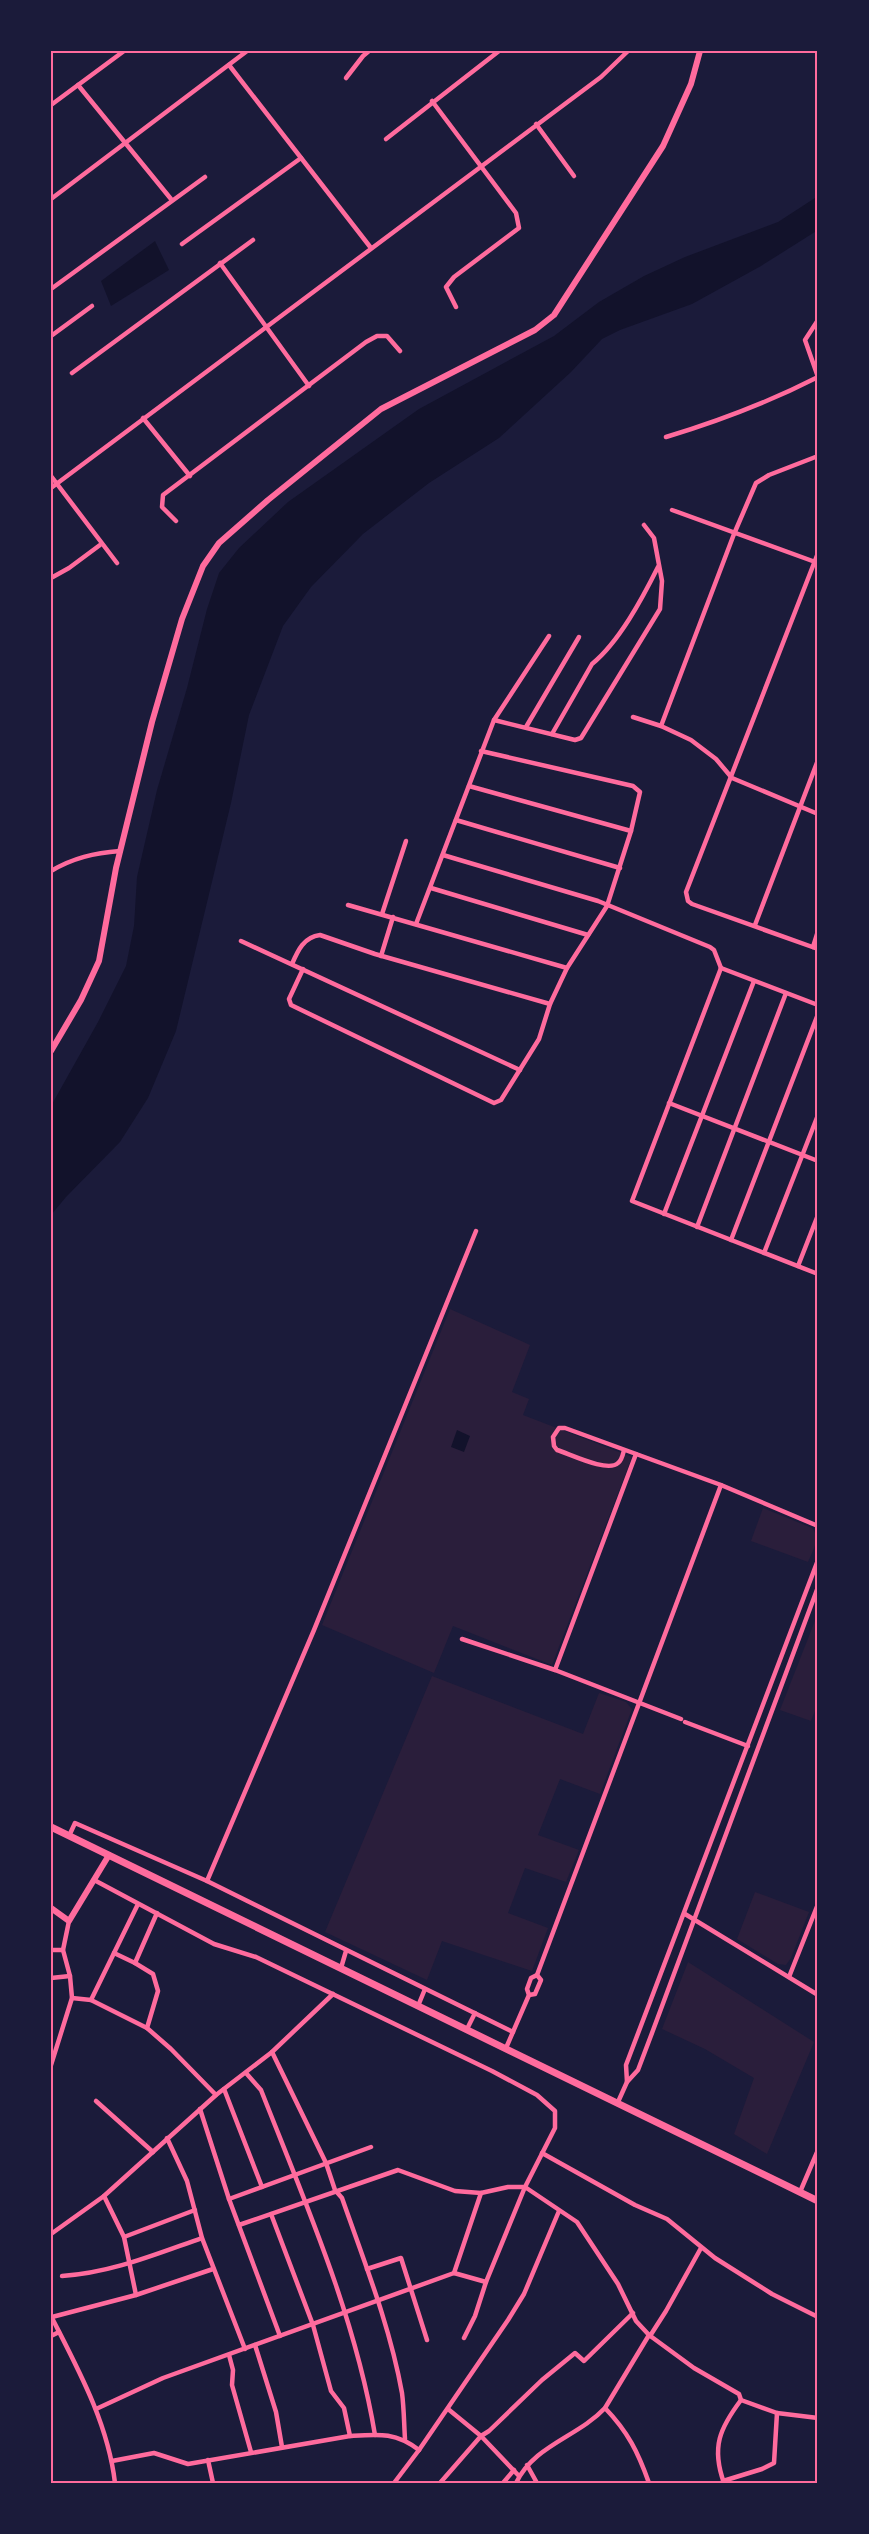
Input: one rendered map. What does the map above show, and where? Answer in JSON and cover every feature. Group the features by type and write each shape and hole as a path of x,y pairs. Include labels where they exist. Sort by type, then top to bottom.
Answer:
{"main road":[{"path":"51,1827 818,2201"}],"street":[{"path":"51,105 124,51"},
{"path":"51,199 247,51"},
{"path":"346,78 369,51"},
{"path":"386,139 499,51"},
{"path":"51,488 601,77 628,51"},
{"path":"51,1051 81,1000 99,961 120,851 152,722 182,619 195,582 211,554 219,543 268,500 381,409 536,330 554,315 663,146 691,84 700,51"},
{"path":"229,65 371,248"},
{"path":"78,85 171,199"},
{"path":"432,101 516,213 519,228 454,277 446,287 456,307"},
{"path":"536,124 574,176"},
{"path":"182,244 302,158"},
{"path":"51,289 204,177"},
{"path":"72,373 253,240"},
{"path":"220,263 309,386"},
{"path":"51,336 92,306"},
{"path":"666,436 727,418 779,397 818,377 806,340 818,320"},
{"path":"176,521 162,507 163,495 366,342 377,336 387,336 400,351"},
{"path":"143,418 190,476"},
{"path":"662,726 734,534 756,483 769,475 818,456"},
{"path":"51,476 100,545 117,563"},
{"path":"672,510 816,562"},
{"path":"494,720 526,726 575,740 581,738 660,609 662,581 654,538 645,525"},
{"path":"51,578 100,545"},
{"path":"818,553 686,892 692,904 815,948 818,931"},
{"path":"552,734 592,664 602,656 628,619 658,567"},
{"path":"416,924 494,720 549,636"},
{"path":"526,726 579,637"},
{"path":"633,717 662,726 703,748 732,778 818,814"},
{"path":"303,969 289,999 291,1005 494,1103 501,1101 539,1039 550,1004 567,968 608,906 640,797 638,789 633,786 481,751"},
{"path":"755,926 818,760"},
{"path":"469,786 631,831"},
{"path":"456,820 620,868"},
{"path":"382,914 406,841"},
{"path":"51,871 70,860 120,851"},
{"path":"443,855 608,906 710,946 714,950 721,968 632,1201 818,1274"},
{"path":"431,888 588,935"},
{"path":"348,905 567,968"},
{"path":"381,956 393,917"},
{"path":"292,964 300,947 315,936 550,1004"},
{"path":"242,941 520,1070"},
{"path":"721,968 818,1005"},
{"path":"664,1214 700,1115 754,981"},
{"path":"696,1227 786,993"},
{"path":"731,1240 818,1014"},
{"path":"669,1103 818,1161"},
{"path":"765,1253 818,1115"},
{"path":"798,1266 818,1215"},
{"path":"207,1881 314,1630 476,1231"},
{"path":"624,1450 618,1464 609,1467 557,1450 553,1437 559,1428 565,1428 721,1485 818,1526"},
{"path":"555,1670 636,1454"},
{"path":"537,1975 721,1485"},
{"path":"627,2082 626,2065 818,1560"},
{"path":"618,2103 627,2082 638,2070 696,1921 818,1587"},
{"path":"462,1639 555,1670 748,1746"},
{"path":"69,1836 75,1823 207,1881 513,2032"},
{"path":"51,2064 72,1998 70,1976 63,1950 69,1921 96,1881 109,1855"},
{"path":"96,1881 220,1947 256,1957 537,2095 552,2106 556,2116 555,2128 525,2187 486,2282 475,2316 464,2338"},
{"path":"91,2000 138,1904"},
{"path":"789,1977 818,1904"},
{"path":"51,1908 69,1921"},
{"path":"135,1963 157,1913"},
{"path":"685,1914 818,1995"},
{"path":"51,1950 63,1950"},
{"path":"340,1968 346,1951"},
{"path":"114,1953 153,1974 158,1991 147,2028"},
{"path":"506,2048 529,1995 527,1989 531,1977 537,1975"},
{"path":"529,1995 535,1994 541,1980 537,1975"},
{"path":"51,1978 70,1976"},
{"path":"418,2006 425,1989"},
{"path":"51,2234 104,2196 216,2095 272,2052 333,1994"},
{"path":"72,1998 91,2000 147,2028 216,2095"},
{"path":"467,2029 475,2013"},
{"path":"272,2052 326,2163 335,2190 342,2198 378,2301 402,2396 405,2439"},
{"path":"246,2073 261,2090 345,2313 370,2404 375,2434"},
{"path":"224,2089 261,2187"},
{"path":"96,2101 153,2152"},
{"path":"200,2109 229,2199 280,2336"},
{"path":"167,2138 187,2181 202,2238 245,2349"},
{"path":"229,2199 371,2147"},
{"path":"800,2192 818,2150"},
{"path":"543,2153 635,2205 667,2219 701,2248 772,2294 818,2317"},
{"path":"239,2225 398,2170 455,2191 481,2193 508,2187 525,2187 577,2222 618,2284 636,2321 649,2335 694,2368 739,2394 741,2400"},
{"path":"454,2273 481,2193"},
{"path":"104,2196 124,2237 136,2295"},
{"path":"124,2237 195,2210"},
{"path":"394,2483 420,2450 524,2294 559,2211"},
{"path":"271,2214 313,2325 331,2391 344,2408 350,2436"},
{"path":"62,2276 89,2274 128,2264 202,2238"},
{"path":"516,2483 527,2465 543,2450 597,2416 605,2408 649,2335 663,2317 701,2248"},
{"path":"367,2269 401,2258 427,2340"},
{"path":"115,2483 112,2461 96,2409 51,2316 136,2295 213,2269"},
{"path":"96,2409 162,2378 454,2273 486,2282"},
{"path":"440,2483 481,2436 542,2380 575,2353 584,2361 633,2313"},
{"path":"51,2336 59,2332"},
{"path":"255,2345 276,2412 282,2447"},
{"path":"229,2355 233,2370 232,2385 251,2452"},
{"path":"741,2400 777,2413 818,2418"},
{"path":"741,2400 719,2434 719,2463 724,2482 774,2463 777,2413"},
{"path":"605,2408 627,2433 649,2483"},
{"path":"448,2409 481,2436 519,2476"},
{"path":"112,2461 154,2453 188,2464 350,2436 375,2434 405,2439 420,2450"},
{"path":"208,2460 213,2483"},
{"path":"527,2465 537,2483"},
{"path":"503,2483 513,2470"}],"shaded area":[{"path":"818,196 818,230 761,266 692,304 620,330 602,339 571,372 499,438 429,483 363,534 311,587 283,626 249,715 231,803 176,1031 148,1098 120,1142 51,1215 51,1106 126,966 134,926 137,877 157,790 219,573 239,548 288,502 419,409 554,336 599,302 644,276 685,257 778,222"},
{"path":"155,241 169,270 111,306 101,281"},
{"path":"450,1309 530,1345 512,1392 529,1399 523,1415 632,1457 552,1665 453,1626 434,1673 322,1625"},
{"path":"457,1430 470,1436 464,1452 451,1447"},
{"path":"763,1508 812,1528 816,1540 808,1562 751,1541"},
{"path":"818,1613 818,1703 811,1721 780,1710"},
{"path":"432,1676 583,1734 599,1693 626,1702 632,1709 600,1794 560,1779 538,1835 579,1850 566,1882 525,1868 508,1913 548,1928 532,1971 442,1941 427,1980 325,1932"},
{"path":"755,1892 809,1912 791,1958 786,1965 778,1964 737,1939"},
{"path":"688,1962 814,2042 767,2154 734,2134 754,2078 705,2049 662,2029"}]}
